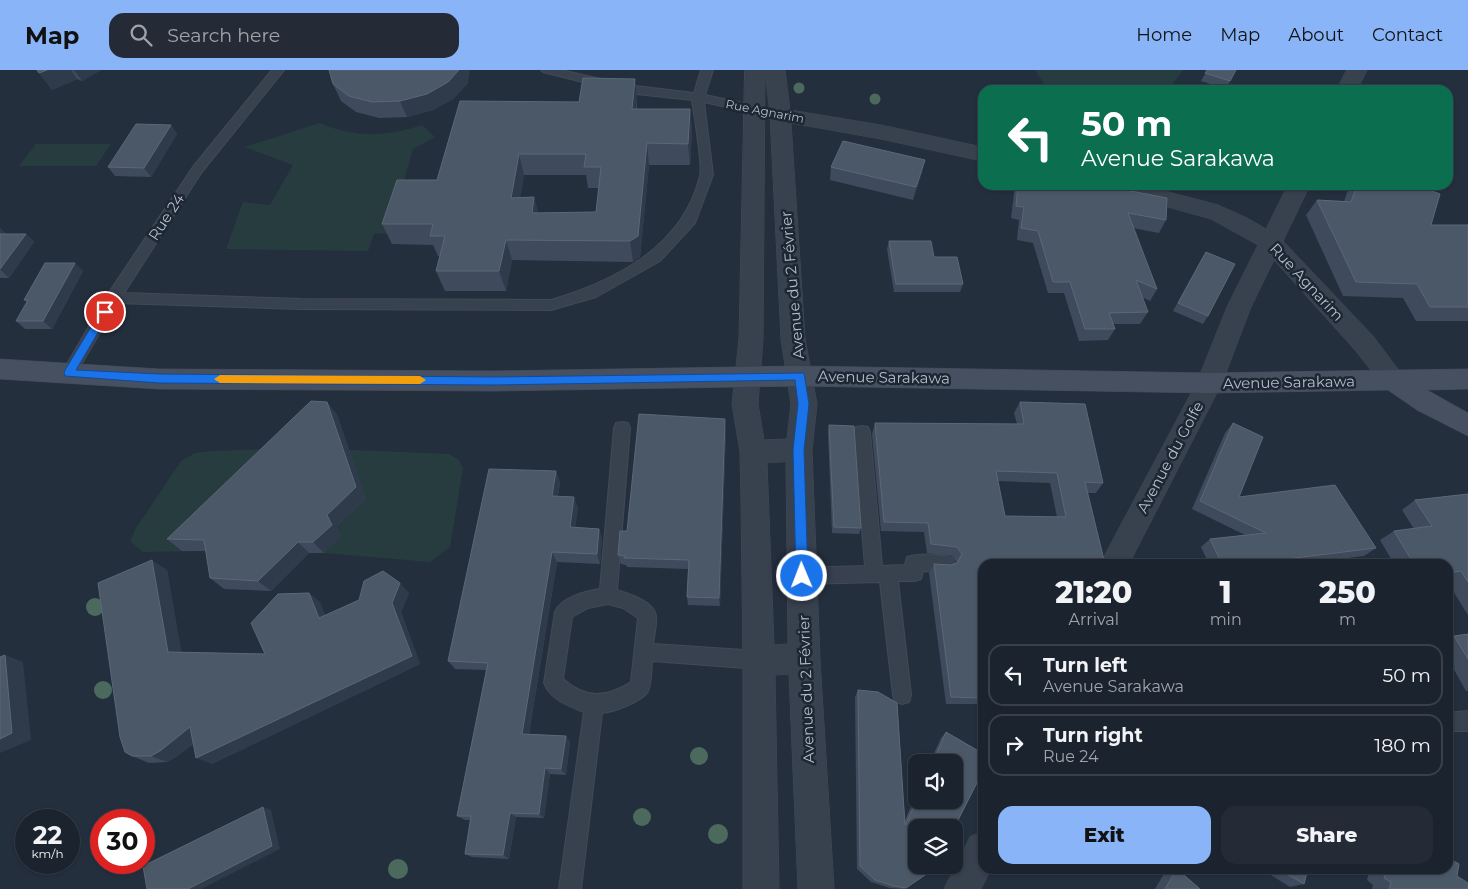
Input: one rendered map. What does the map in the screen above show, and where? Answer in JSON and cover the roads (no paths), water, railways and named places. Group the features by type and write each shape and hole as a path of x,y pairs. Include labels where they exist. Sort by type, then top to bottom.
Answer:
{"street":[{"path":"755,70 751,339 744,404 753,452 759,660 761,889"},
{"name":"Avenue du 2 Février","path":"775,70 780,115 792,330 804,404 799,450 804,659 816,889"},
{"path":"1350,85 1357,70"},
{"name":"Rue Agnarim","path":"780,115 881,132 978,153"},
{"name":"Rue Agnarim","path":"1133,190 1218,213 1271,242 1364,344 1394,381"},
{"name":"Avenue du Golfe","path":"1117,559 1209,383 1239,307 1297,190"},
{"name":"Avenue Sarakawa","path":"0,369 159,379 495,381 800,376 1209,383 1468,380"},
{"path":"1394,381 1426,403 1468,425"},
{"path":"753,452 799,450"},
{"path":"759,660 804,659"},
{"path":"962,889 978,857"}],"lane":[{"name":"Rue 24","path":"69,373 114,298 197,170 278,70"},
{"name":"Rue Agnarim","path":"547,70 627,89 698,97 780,115"},
{"path":"114,298 300,304 551,305 591,293 655,258 688,223 707,175 698,97 707,70"},
{"path":"608,596 622,428"},
{"path":"862,432 881,574 902,695"},
{"path":"802,576 915,573 913,563 946,564"},
{"path":"608,596 623,598 636,605 647,615 643,652 640,687 626,697 611,703 594,704 578,701 564,694 553,683 564,612 592,597 608,596"},
{"path":"643,652 759,660"},
{"path":"570,889 594,704"},
{"path":"1453,722 1468,721"}]}
